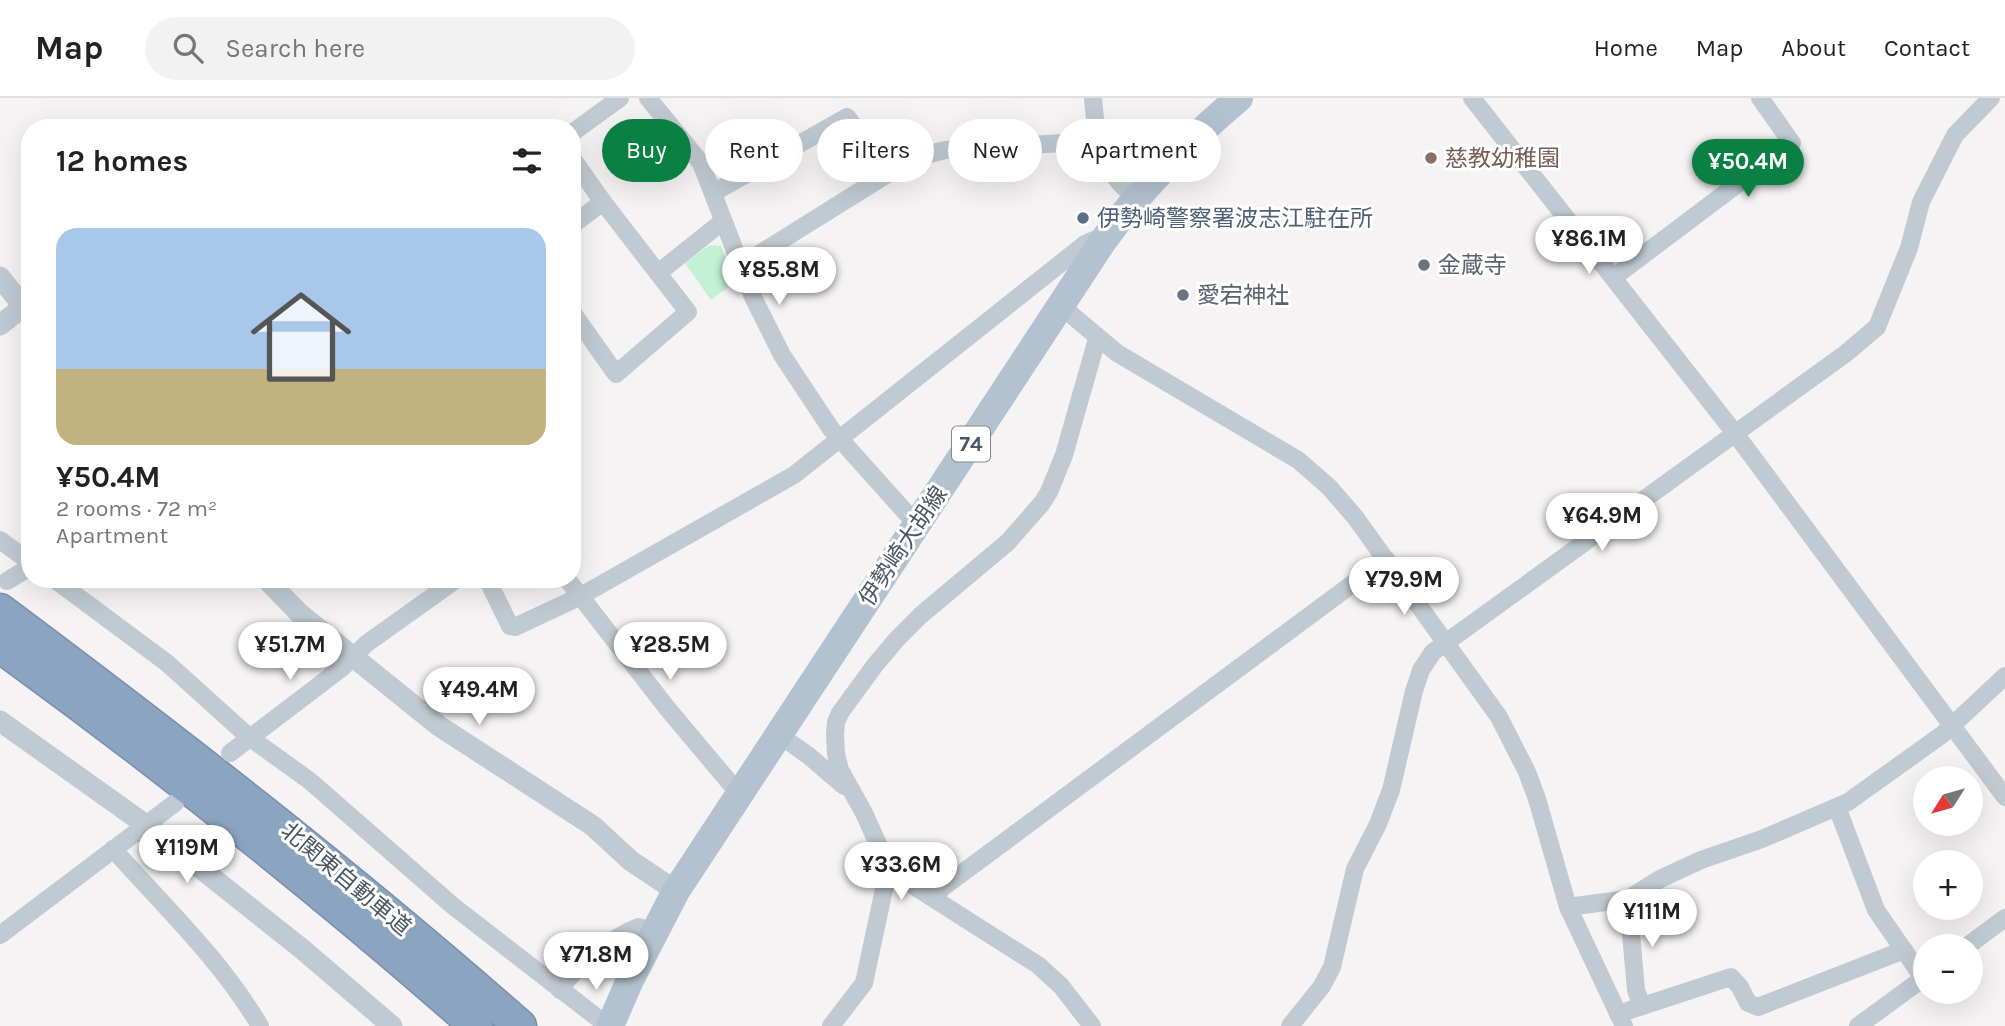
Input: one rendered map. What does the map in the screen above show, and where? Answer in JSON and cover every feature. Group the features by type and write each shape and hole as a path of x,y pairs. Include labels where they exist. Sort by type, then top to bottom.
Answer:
{"highway":[{"name":"北関東自動車道","path":"4,595 178,743 315,852 520,1026"},
{"name":"北関東自動車道","path":"5,650 297,874 476,1026"}],"main road":[{"name":"伊勢崎大胡線","path":"609,1026 676,891 1103,242 1137,198 1187,143 1239,98"}],"street":[{"path":"581,126 620,98"},
{"path":"648,98 701,163 740,266 782,355 840,440 918,525"},
{"path":"1093,98 1095,119"},
{"path":"1472,98 1734,432 2005,797"},
{"path":"1614,277 1792,142 1760,98"},
{"path":"1290,1026 1322,986 1332,967 1355,869 1378,824 1391,790 1414,691 1433,652 1845,354 1877,327 1909,248 1921,202 1955,135 1991,98"},
{"path":"713,193 817,134"},
{"path":"934,153 1056,143"},
{"path":"581,171 688,312 616,374 581,325"},
{"path":"740,266 875,182"},
{"path":"1120,182 1124,189 1137,198"},
{"path":"581,218 603,202"},
{"path":"658,273 722,222"},
{"path":"491,588 510,626 515,627 579,597 794,475 1085,244 1094,240 1103,242"},
{"path":"0,277 21,303"},
{"path":"1061,306 1097,339 1137,366 1298,460 1329,487 1385,559 1499,717 1527,772 1568,907 1621,1020 1642,1006 1731,977 1748,1003 1758,1007 1904,950"},
{"path":"0,326 21,314"},
{"path":"1092,1026 1061,986 1044,970 890,872 864,813 840,770 836,754 836,722 875,665 897,639 921,615 1008,542 1042,503 1064,455 1097,339"},
{"path":"0,540 21,557"},
{"path":"934,898 942,888 1385,559"},
{"path":"4,595 21,575"},
{"path":"66,588 159,657 249,737 310,781 453,906 609,1026"},
{"path":"279,588 300,614 439,726 593,826 631,861 676,891"},
{"path":"230,753 353,659 366,644 444,588"},
{"path":"573,588 667,708 740,792"},
{"path":"1568,907 1628,899 1660,879 1701,860 1762,839 1849,802 1952,726 2005,676"},
{"path":"0,721 146,825 302,949 392,1026"},
{"path":"778,734 851,792"},
{"path":"0,935 175,803"},
{"path":"1837,807 1876,910 1913,962"},
{"path":"113,849 243,997 260,1026"},
{"path":"831,1026 864,983 890,872"},
{"path":"1628,899 1636,990 1642,1006"},
{"path":"1983,934 2005,918"},
{"path":"560,990 579,968 617,939 638,927 654,931"},
{"path":"1858,1026 1913,985"}],"green space":[{"path":"710,245 721,246 735,282 711,300 685,263"}],"place":[{"name":"慈教幼稚園","path":"1431,158"},
{"name":"伊勢崎警察署波志江駐在所","path":"1083,218"},
{"name":"金蔵寺","path":"1424,265"},
{"name":"愛宕神社","path":"1183,295"}]}
